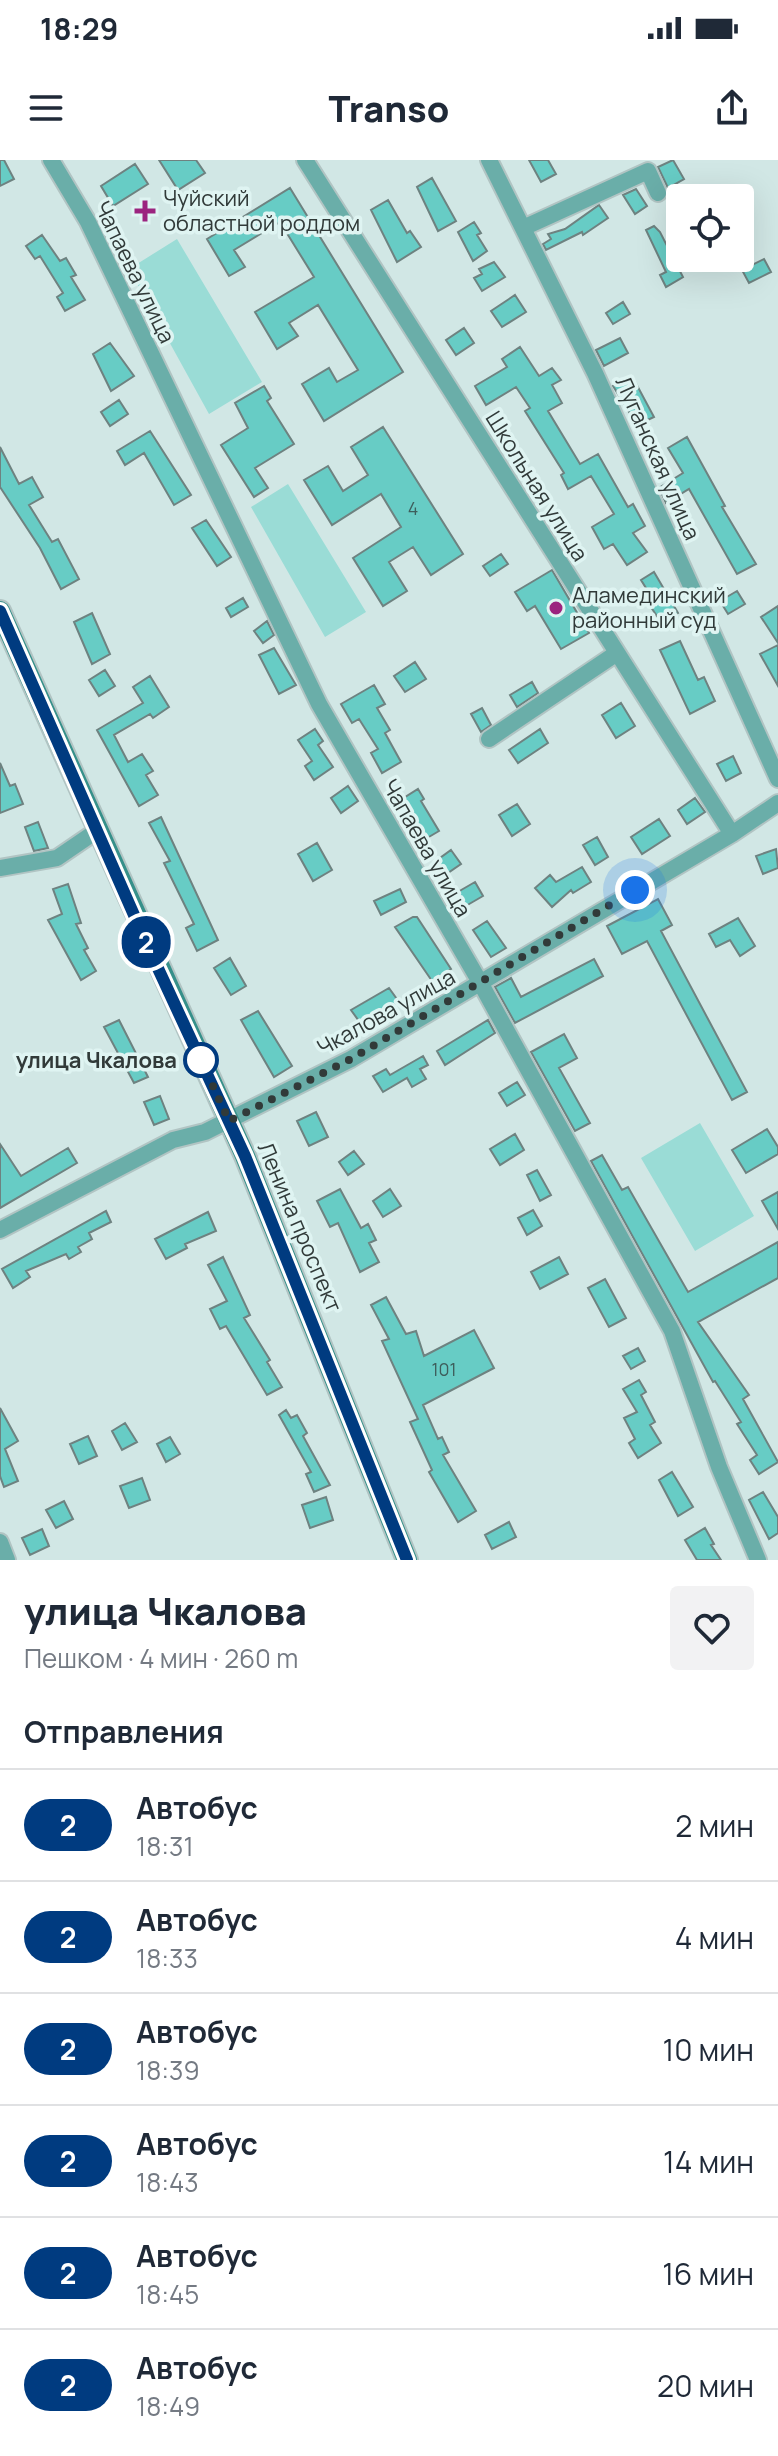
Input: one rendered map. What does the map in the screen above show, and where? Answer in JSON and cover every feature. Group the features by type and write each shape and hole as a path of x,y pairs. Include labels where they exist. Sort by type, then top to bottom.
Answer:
{"main road":[{"name":"Ленина проспект","path":"0,611 229,1121 407,1560"}],"street":[{"name":"Чапаева улица","path":"51,160 88,222 319,704 481,984 672,1331 719,1467 758,1560"},
{"name":"Школьная улица","path":"305,160 732,834"},
{"name":"Луганская улица","path":"489,160 595,373 778,779"},
{"path":"523,228 648,171 658,193"},
{"path":"489,739 617,653"},
{"name":"Чкалова улица","path":"0,1230 173,1140 205,1132 351,1059 732,834 778,803"},
{"path":"0,868 57,858 98,830"},
{"path":"0,1542 7,1560"}],"shaded area":[{"path":"177,239 262,382 209,414 129,269"},
{"path":"288,484 366,612 325,637 251,507"},
{"path":"700,1123 754,1216 695,1251 641,1158"}],"building":[{"path":"0,160 4,160 14,179 0,186"},
{"name":"Чуйский областной роддом","path":"159,160 196,160 205,173 178,190"},
{"path":"529,160 548,160 556,174 541,182"},
{"path":"673,160 684,179 675,184 666,184 658,167"},
{"path":"135,164 148,184 113,206 101,186"},
{"path":"432,178 456,221 438,231 417,187"},
{"path":"290,188 403,372 324,421 302,384 329,368 337,382 358,370 318,305 289,323 298,336 277,349 255,312 314,277 280,222 234,250 245,267 229,276 207,239"},
{"path":"636,189 647,206 635,214 623,195"},
{"path":"388,200 407,233 410,231 421,247 397,262 371,210"},
{"path":"599,205 608,218 583,235 582,232 546,250 543,244 551,239 548,234 565,229"},
{"path":"474,222 481,233 477,235 487,251 473,261 458,232"},
{"path":"654,226 666,244 666,272 646,230"},
{"path":"42,235 60,261 66,258 76,275 71,277 85,300 65,311 57,297 63,293 40,256 35,259 26,246"},
{"path":"764,259 771,272 749,283 743,272 754,272 754,264"},
{"path":"494,262 505,277 482,291 474,278 482,274 479,269"},
{"path":"680,272 683,277 666,287 660,275"},
{"path":"515,295 526,312 502,327 491,311"},
{"path":"623,302 630,314 613,324 606,313"},
{"path":"464,328 474,343 456,355 446,340"},
{"path":"620,338 628,353 604,366 596,350"},
{"path":"110,343 134,376 111,391 93,354"},
{"path":"520,347 539,376 552,368 561,380 552,385 562,403 548,411 580,464 598,454 628,507 633,504 645,526 633,533 647,552 627,565 613,544 604,549 592,527 614,514 591,476 568,489 561,475 564,473 525,411 530,408 516,387 486,405 475,386 507,367 502,359"},
{"path":"632,376 654,417 637,425 613,386"},
{"path":"264,386 271,398 267,401 294,444 255,468 268,488 254,497 221,445 248,428 235,403"},
{"path":"119,400 128,414 110,426 101,412"},
{"path":"383,427 463,554 431,575 413,547 389,562 407,591 383,606 353,558 401,527 381,494 332,525 304,480 328,466 343,491 368,475 351,447"},
{"path":"150,431 191,495 174,505 144,453 125,465 117,451"},
{"path":"687,437 725,506 722,507 756,564 737,574 689,489 666,503 659,488 683,473 668,448"},
{"path":"0,447 19,484 32,477 43,497 29,505 52,542 58,539 79,579 61,589 40,548 0,487"},
{"path":"206,520 231,557 217,566 192,528"},
{"path":"501,554 508,564 490,576 483,566"},
{"name":"Аламединский районный суд","path":"552,570 589,633 561,649 535,606 527,611 515,592"},
{"path":"654,572 678,613 662,624 651,607 656,604 641,580"},
{"path":"737,591 745,604 728,614 720,601"},
{"path":"243,598 248,607 231,617 226,608"},
{"path":"778,606 778,643 761,617"},
{"path":"92,613 110,654 92,664 74,622"},
{"path":"267,621 274,635 263,643 254,631"},
{"path":"680,641 698,680 704,677 715,701 690,714 660,650"},
{"path":"778,645 778,686 760,654"},
{"path":"274,648 296,685 279,694 259,655"},
{"path":"415,662 426,679 405,692 394,676"},
{"path":"105,670 115,686 99,696 89,680"},
{"path":"150,676 169,707 153,718 150,714 114,735 128,762 142,754 153,771 146,775 158,795 139,806 97,730 143,703 133,687"},
{"path":"532,682 538,693 517,707 510,695"},
{"path":"374,685 385,704 377,708 390,730 385,733 401,762 382,773 371,753 378,749 359,719 352,723 341,704"},
{"path":"621,703 635,726 616,738 602,715"},
{"path":"482,708 491,725 481,732 471,714"},
{"path":"315,729 323,741 318,745 333,767 314,780 305,766 312,761 298,740"},
{"path":"540,729 548,743 518,763 509,750"},
{"path":"733,756 741,773 726,781 717,764"},
{"path":"0,763 10,786 15,784 23,804 0,813"},
{"path":"348,786 358,801 341,813 331,798"},
{"path":"418,789 424,799 421,801 439,831 422,841 394,804"},
{"path":"695,798 705,812 687,824 678,810"},
{"path":"517,804 530,824 512,836 499,815"},
{"path":"161,817 218,940 197,951 186,928 194,924 164,863 170,861 149,823"},
{"path":"659,819 670,836 642,854 631,837"},
{"path":"38,822 48,848 34,851 25,827"},
{"path":"597,837 608,857 595,865 583,845"},
{"path":"317,843 332,870 313,881 298,854"},
{"path":"776,849 778,868 763,874 756,856"},
{"path":"451,850 461,864 442,877 433,863"},
{"path":"582,867 591,882 573,893 571,890 552,907 535,888 550,875 556,882"},
{"path":"475,882 483,896 464,907 456,893"},
{"path":"68,884 81,923 76,924 88,948 84,950 96,971 81,980 48,920 62,914 53,889"},
{"path":"400,889 406,902 381,915 374,901"},
{"path":"658,899 672,925 661,931 747,1092 732,1100 647,941 622,954 607,926"},
{"path":"417,917 451,969 432,981 395,927"},
{"path":"738,918 755,946 740,956 730,940 716,947 709,934"},
{"path":"487,921 506,948 491,957 473,930"},
{"path":"230,958 246,986 231,995 214,968"},
{"path":"594,959 603,976 515,1023 495,987 511,978 521,997"},
{"path":"389,988 399,1002 361,1024 351,1010"},
{"path":"258,1011 292,1066 274,1077 241,1020"},
{"path":"119,1020 148,1077 134,1083 104,1027"},
{"path":"488,1020 495,1033 445,1065 437,1051"},
{"path":"564,1034 577,1058 559,1068 590,1123 575,1131 531,1052"},
{"path":"423,1056 428,1065 420,1069 426,1079 412,1087 407,1078 383,1092 373,1076 386,1069 390,1075"},
{"path":"517,1082 525,1095 507,1106 499,1093"},
{"path":"160,1096 169,1119 154,1125 144,1102"},
{"path":"316,1112 328,1137 309,1146 297,1121"},
{"path":"767,1129 778,1147 778,1154 746,1173 732,1150"},
{"path":"515,1134 524,1150 500,1165 490,1149"},
{"path":"0,1144 21,1176 68,1148 77,1163 0,1208"},
{"path":"354,1151 364,1164 348,1175 339,1162"},
{"path":"602,1155 622,1190 628,1187 688,1292 778,1242 778,1278 698,1322 749,1395 743,1399 778,1462 759,1474 750,1460 757,1455 737,1424 741,1422 713,1382 591,1161"},
{"path":"537,1170 551,1195 540,1201 527,1175"},
{"path":"340,1189 361,1228 368,1224 376,1240 369,1243 379,1262 360,1272 338,1223 330,1227 317,1201"},
{"path":"390,1189 401,1206 383,1217 373,1201"},
{"path":"778,1192 778,1229 762,1201"},
{"path":"533,1210 542,1226 527,1235 518,1218"},
{"path":"106,1211 111,1222 89,1233 92,1239 78,1247 81,1252 69,1259 66,1254 26,1271 30,1277 13,1288 2,1269"},
{"path":"208,1212 216,1231 185,1244 187,1248 166,1259 155,1239"},
{"path":"223,1257 250,1315 244,1318 270,1360 267,1362 282,1387 267,1395 226,1326 220,1329 210,1309 227,1301 208,1265"},
{"path":"559,1257 568,1274 540,1289 531,1272"},
{"path":"605,1279 626,1318 609,1327 588,1288"},
{"path":"386,1297 406,1334 416,1331 424,1356 474,1330 494,1368 423,1405 438,1439 442,1437 449,1452 443,1455 476,1511 458,1522 429,1472 432,1470 410,1422 418,1419 382,1341 389,1339 371,1305"},
{"path":"638,1348 645,1361 631,1369 623,1356"},
{"path":"639,1380 646,1392 641,1395 655,1422 650,1425 661,1443 638,1458 629,1443 635,1439 624,1418 637,1412 623,1389"},
{"path":"0,1408 18,1441 5,1449 18,1481 4,1487 0,1476"},
{"path":"286,1410 291,1418 297,1415 307,1433 303,1436 330,1485 314,1492 306,1474 311,1472 279,1415"},
{"path":"125,1423 137,1442 122,1450 112,1431"},
{"path":"88,1436 97,1456 79,1464 70,1444"},
{"path":"170,1437 180,1454 166,1462 157,1444"},
{"path":"672,1472 693,1507 678,1516 659,1480"},
{"path":"142,1478 150,1500 129,1508 120,1486"},
{"path":"763,1492 778,1517 778,1533 769,1539 749,1500"},
{"path":"326,1497 333,1520 310,1528 302,1505"},
{"path":"64,1501 73,1519 56,1528 46,1510"},
{"path":"509,1522 516,1537 492,1549 485,1535"},
{"path":"705,1528 721,1560 697,1560 685,1540"},
{"path":"42,1529 49,1546 30,1555 22,1538"}],"bus line":[{"name":"2","path":"0,611 149,949 245,1156 407,1560"}],"place":[{"name":"Чуйский областной роддом","path":"145,211"},
{"name":"Аламединский районный суд","path":"556,608"},
{"name":"улица Чкалова","path":"201,1060"}],"route":[{"path":"201,1060 229,1121 351,1059 635,890"}]}
